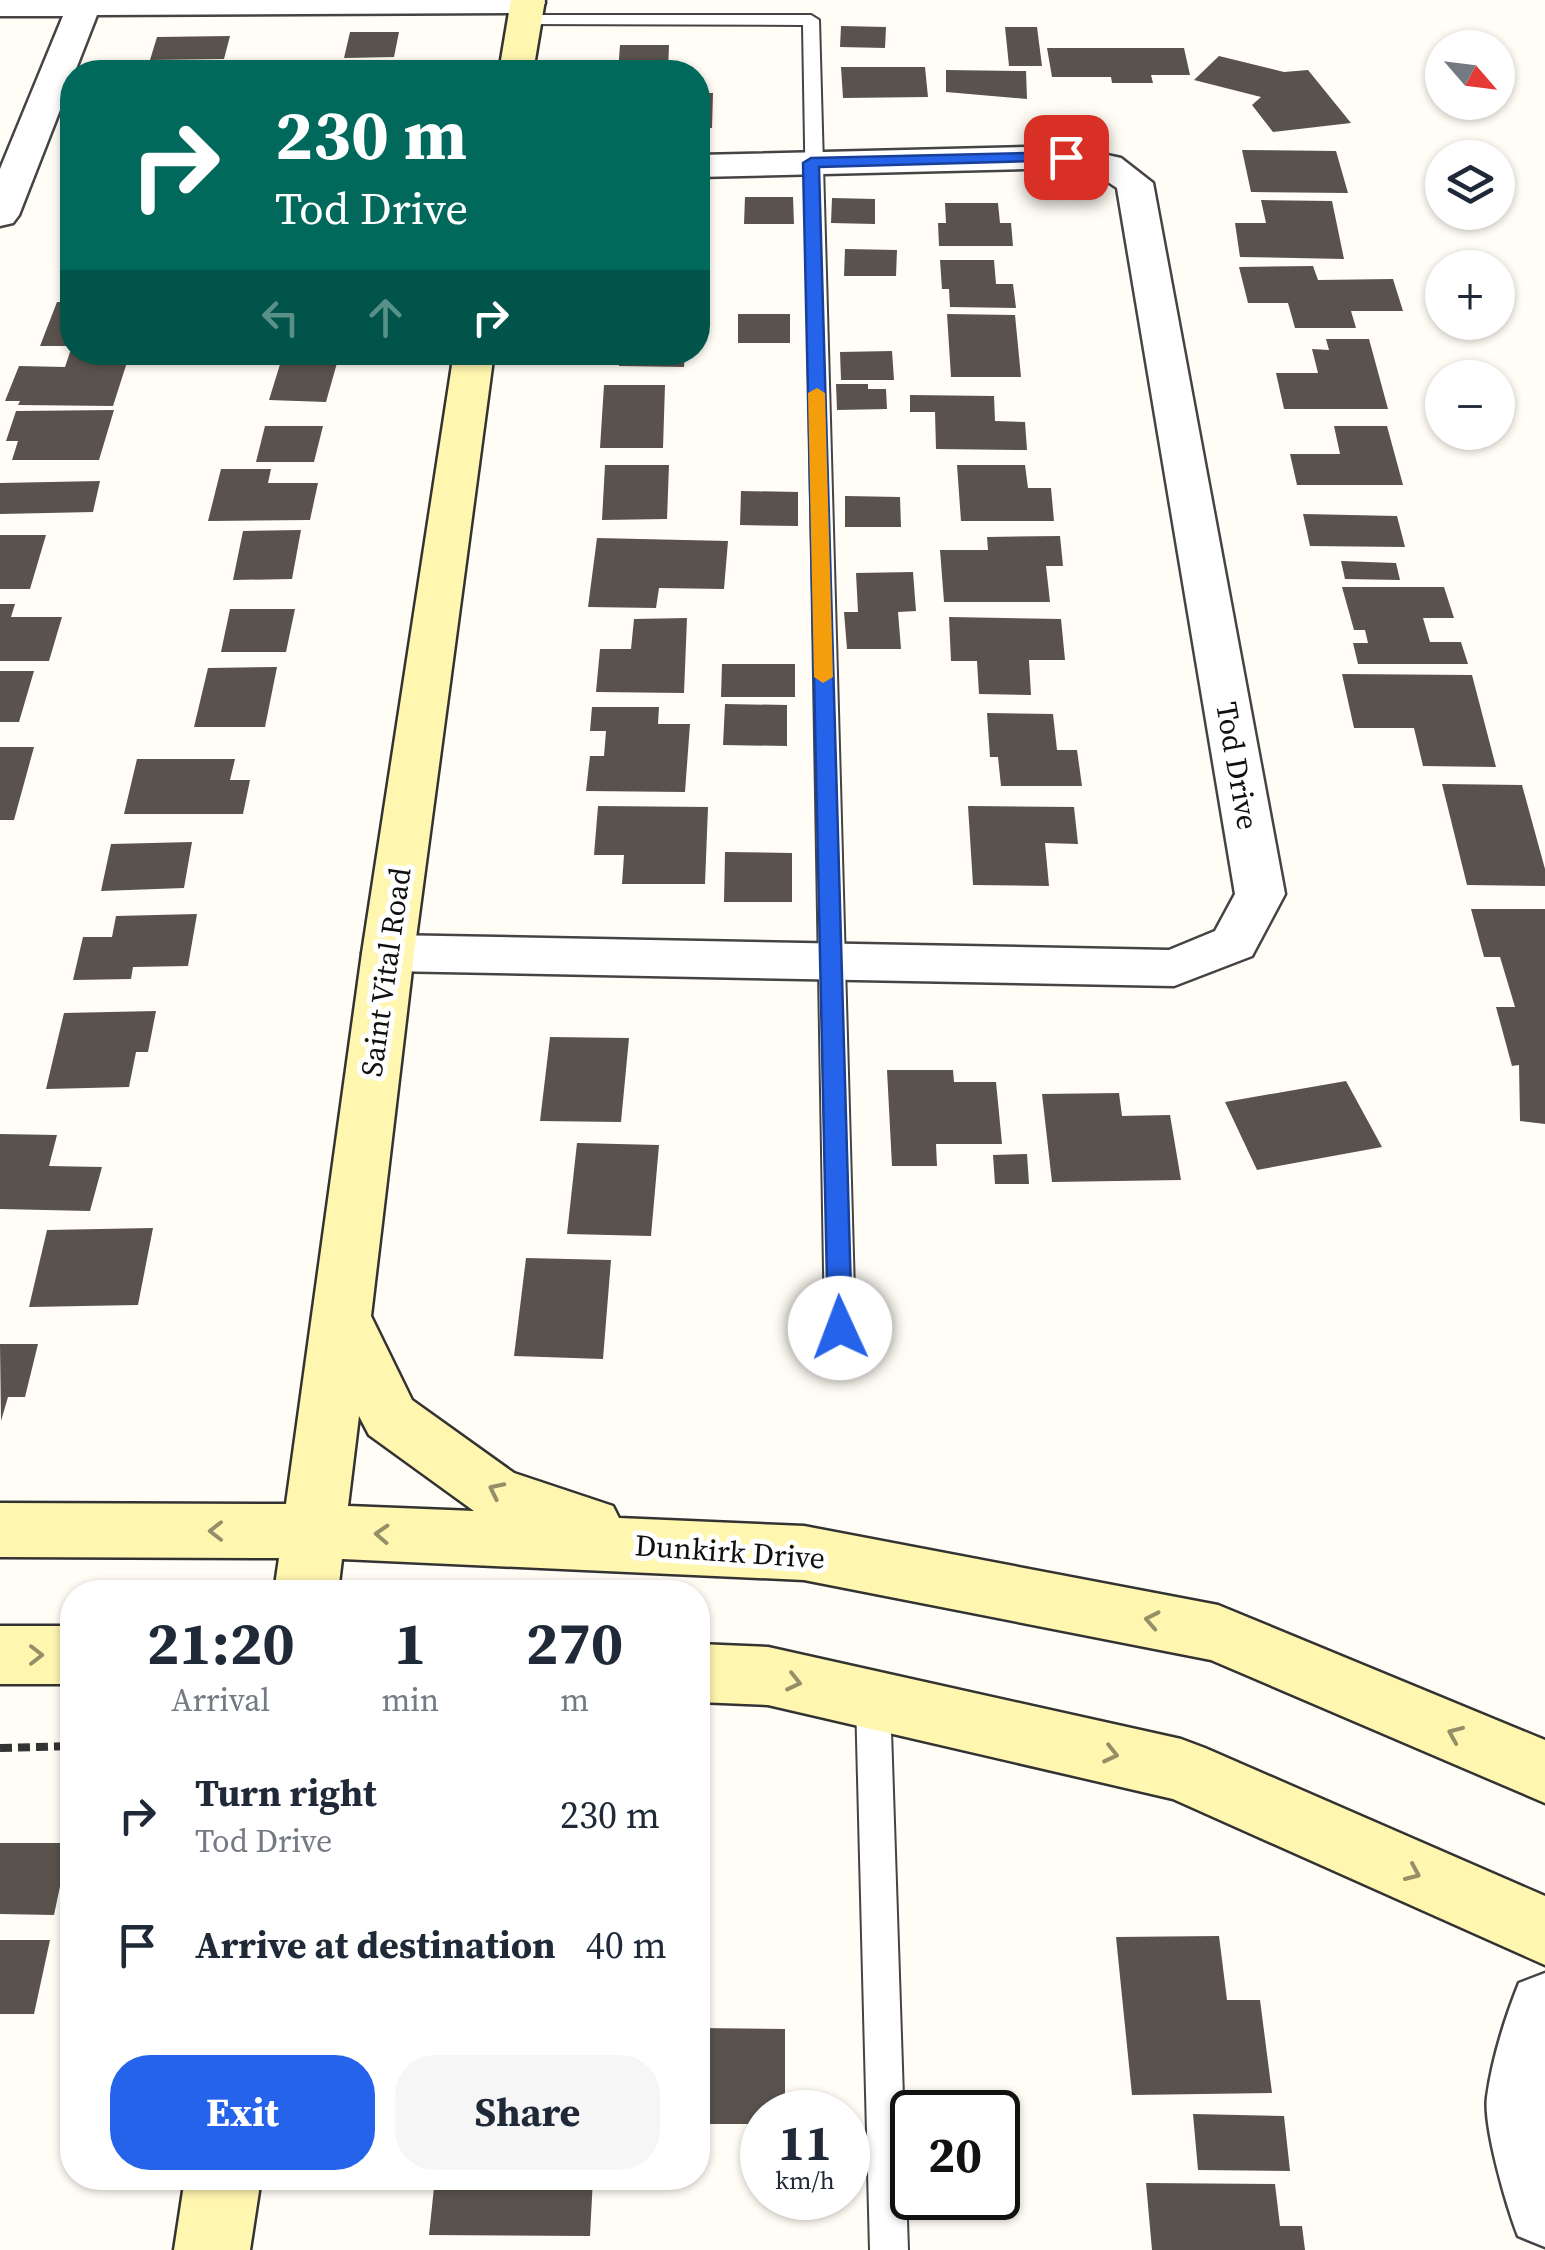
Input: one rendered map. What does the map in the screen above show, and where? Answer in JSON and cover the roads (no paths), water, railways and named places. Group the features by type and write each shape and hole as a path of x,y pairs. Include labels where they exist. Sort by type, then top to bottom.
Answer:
{"main road":[{"path":"518,60 527,8"},
{"name":"Saint Vital Road","path":"307,1580 388,953 472,365"},
{"path":"342,1317 390,1418 493,1492 654,1546"},
{"name":"Dunkirk Drive","path":"0,1530 313,1531 804,1553 1218,1632 1545,1772"},
{"path":"0,1655 60,1655"},
{"path":"710,1673 768,1676 1181,1770 1545,1931"},
{"path":"212,2250 221,2190"}],"street":[{"path":"0,6 85,3 527,8"},
{"path":"62,60 85,3"},
{"path":"0,215 60,65"},
{"name":"Tod Drive","path":"388,953 1174,968 1234,943 1260,894 1135,183 1108,166 1066,157 710,166"},
{"path":"1545,2008 1523,2101 1545,2209"}],"lane":[{"path":"527,8 810,20 840,1328"},
{"path":"873,1700 889,2250"}]}
